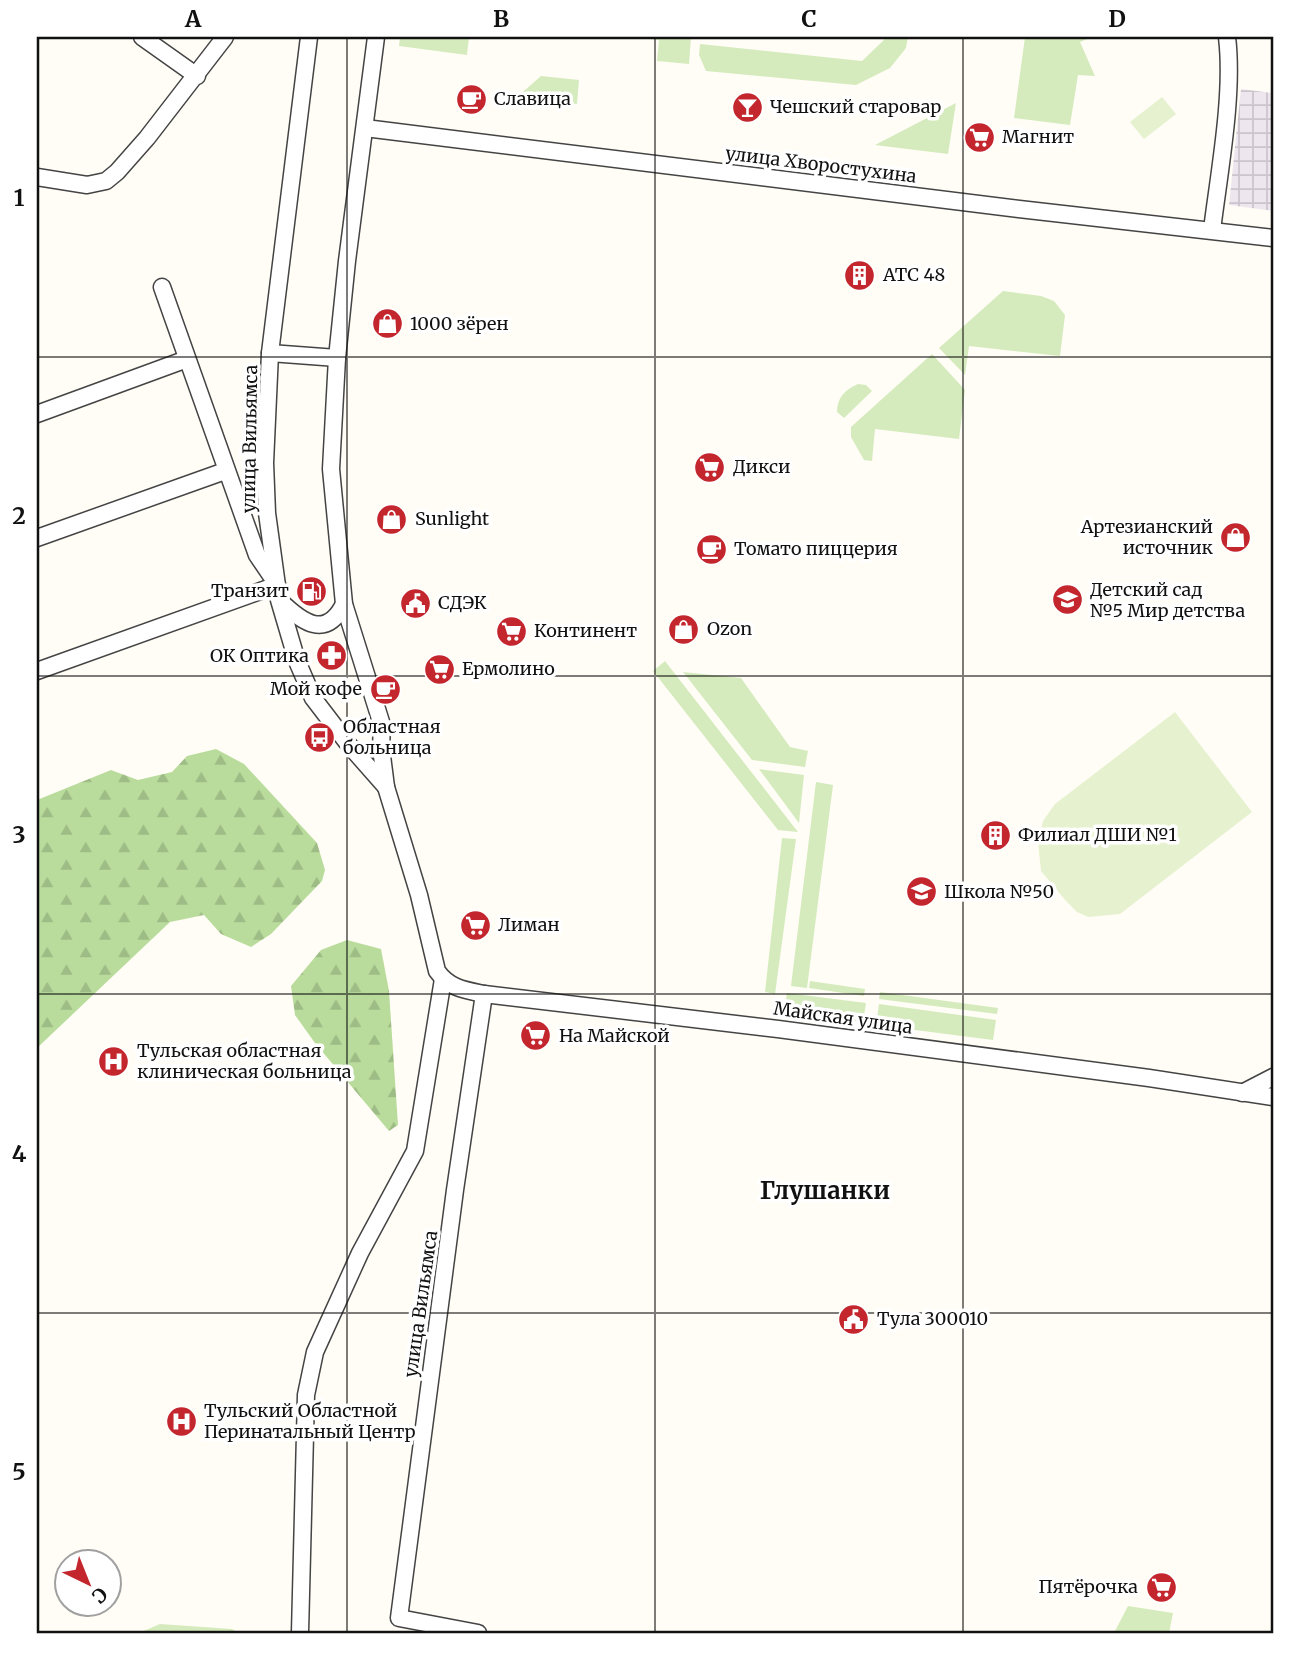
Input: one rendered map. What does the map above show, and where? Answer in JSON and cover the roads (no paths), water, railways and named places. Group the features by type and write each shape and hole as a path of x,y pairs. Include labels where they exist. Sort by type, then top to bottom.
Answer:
{"street":[{"path":"142,37 197,76"},
{"path":"37,177 87,185 106,181 147,138 225,37"},
{"name":"улица Вильямса","path":"309,37 270,353 265,463 267,513 278,592 297,662 313,698 349,746 386,787"},
{"name":"улица Вильямса","path":"376,37 347,261 337,358 331,470 344,604 382,725 381,748 386,787 419,895 437,971 443,979"},
{"path":"1212,230 1225,119 1227,37"},
{"name":"улица Хворостухина","path":"365,128 1273,238"},
{"path":"162,287 225,471 257,555 278,592 305,623 319,625 331,621 340,613 344,604"},
{"name":"улица Вильямса","path":"270,353 337,358"},
{"path":"37,414 187,359"},
{"path":"37,538 225,471"},
{"path":"37,671 278,592"},
{"path":"349,746 358,750 381,748"},
{"path":"300,1633 306,1395 315,1352 360,1253 415,1151 443,979"},
{"name":"Майская улица","path":"443,979 456,989 484,994 778,1029 1273,1097"},
{"name":"улица Вильямса","path":"478,1633 400,1618 455,1190 484,994"},
{"path":"1242,1093 1273,1077"}],"place":[{"name":"Славица","path":"471,99"},
{"name":"Чешский старовар","path":"747,107"},
{"name":"Магнит","path":"979,137"},
{"name":"АТС 48","path":"860,275"},
{"name":"1000 зёрен","path":"387,324"},
{"name":"Дикси","path":"710,467"},
{"name":"Sunlight","path":"392,519"},
{"name":"Артезианский источник","path":"1236,537"},
{"name":"Томато пиццерия","path":"711,549"},
{"name":"Транзит","path":"312,591"},
{"name":"Детский сад №5 Мир детства","path":"1067,600"},
{"name":"СДЭК","path":"415,603"},
{"name":"Ozon","path":"684,629"},
{"name":"Континент","path":"511,631"},
{"name":"ОК Оптика","path":"332,656"},
{"name":"Ермолино","path":"439,669"},
{"name":"Мой кофе","path":"385,689"},
{"name":"Областная больница","path":"320,737"},
{"name":"Филиал ДШИ №1","path":"995,835"},
{"name":"Школа №50","path":"921,892"},
{"name":"Лиман","path":"475,925"},
{"name":"На Майской","path":"536,1036"},
{"name":"Тульская областная клиническая больница","path":"114,1061"},
{"name":"Тула 300010","path":"854,1319"},
{"name":"Тульский Областной Перинатальный Центр","path":"181,1421"},
{"name":"Пятёрочка","path":"1161,1587"}],"district":[{"name":"Глушанки","path":"825,1191"}]}
